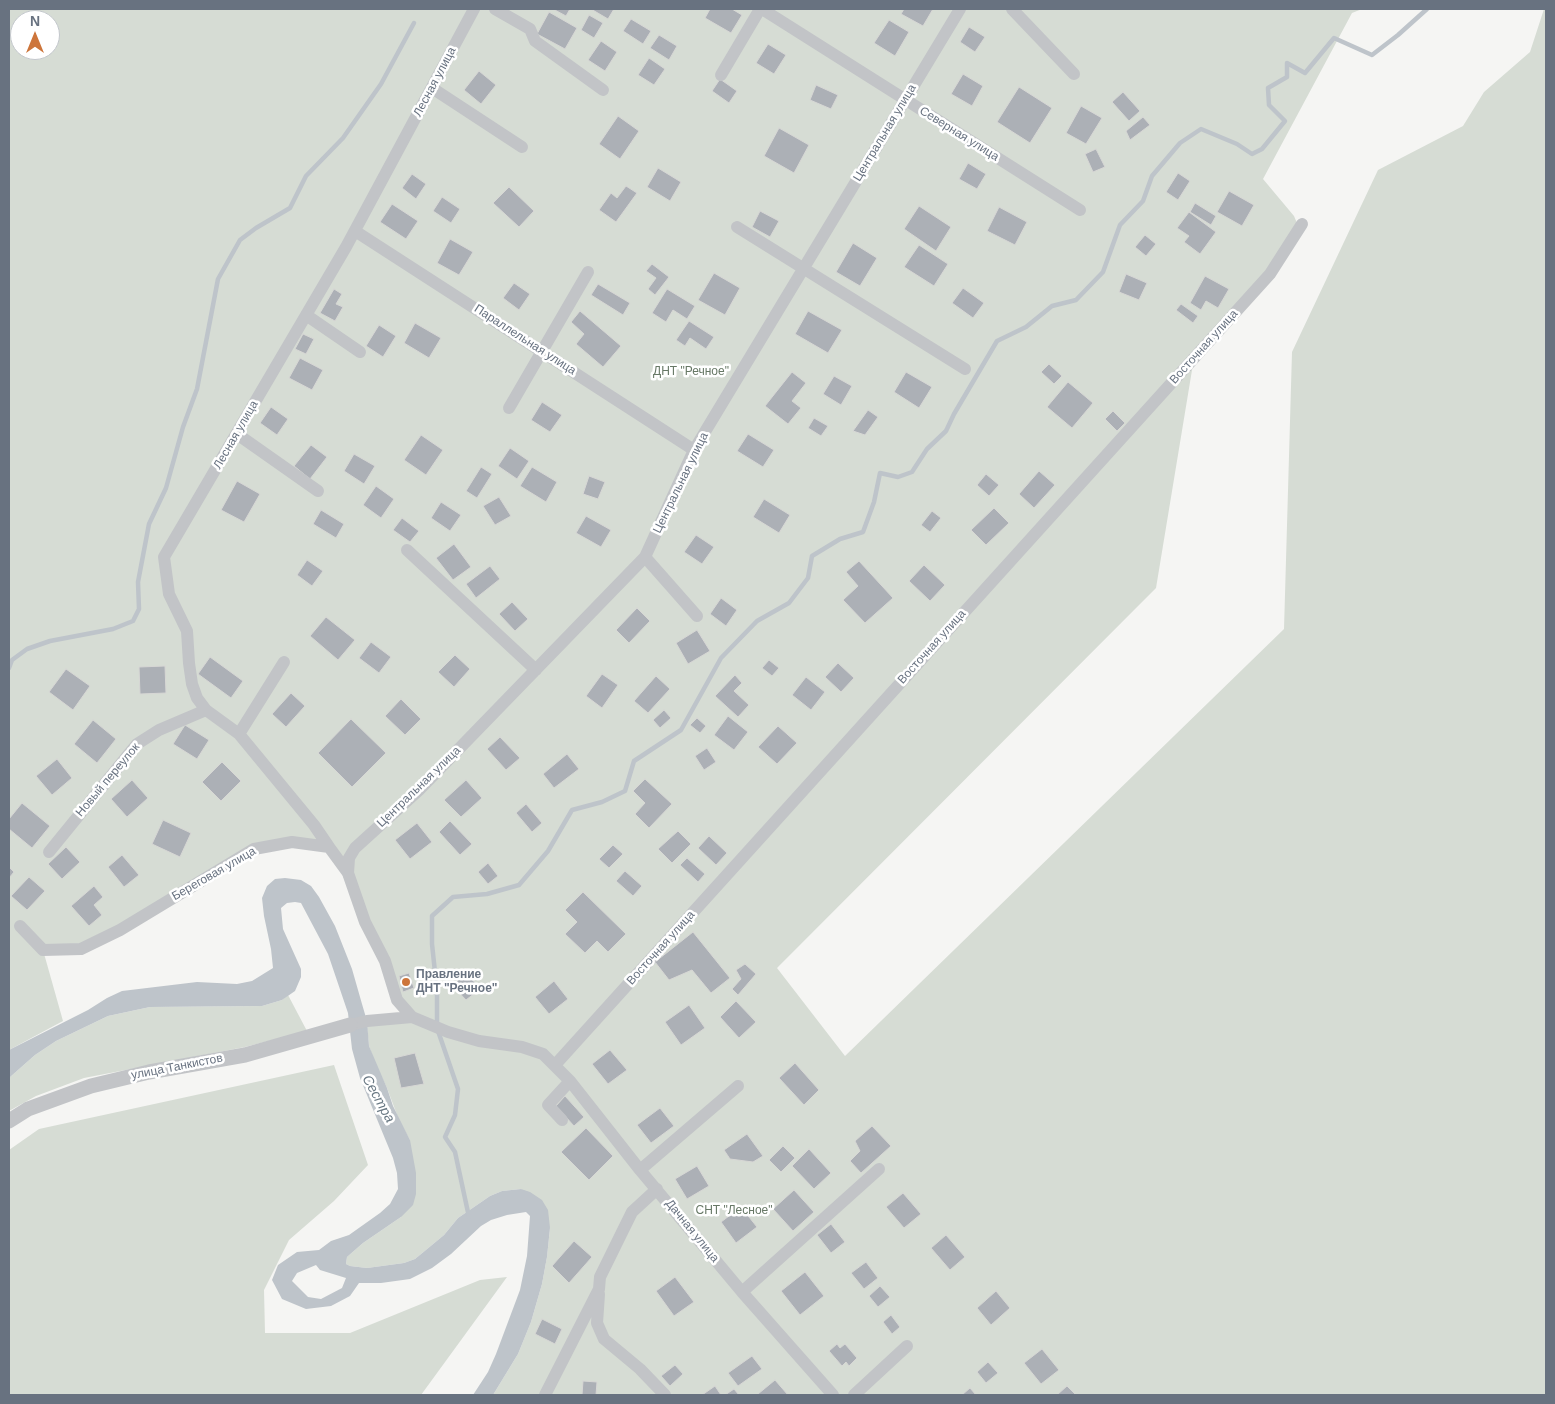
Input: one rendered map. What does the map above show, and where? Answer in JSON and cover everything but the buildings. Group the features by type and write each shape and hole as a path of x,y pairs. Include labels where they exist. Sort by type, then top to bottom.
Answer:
{"street":[{"name":"Лесная улица","path":"329,847 308,818 239,734 206,710 197,698 188,663 187,631 169,594 164,558 355,231 474,9"},
{"path":"495,9 530,29 535,41 603,90"},
{"path":"721,75 761,9"},
{"name":"Северная улица","path":"761,9 1080,210"},
{"name":"Центральная улица","path":"348,872 349,858 355,848 419,790 645,558 694,450 960,9"},
{"path":"1012,9 1074,74"},
{"path":"432,88 522,147"},
{"name":"Восточная улица","path":"555,1065 1270,274 1302,224"},
{"path":"737,227 803,270 965,369"},
{"name":"Параллельная улица","path":"355,231 694,450"},
{"path":"509,408 588,272"},
{"path":"306,315 360,352"},
{"path":"237,434 318,491"},
{"path":"407,550 536,670"},
{"path":"645,558 697,616"},
{"path":"239,734 284,662"},
{"name":"Новый переулок","path":"49,852 137,744 159,730 206,710"},
{"name":"Береговая улица","path":"20,926 43,950 81,950 120,930 254,849 292,842 329,847"},
{"path":"329,847 348,872 365,922 386,961 397,1000 412,1017"},
{"path":"350,1025 367,1021 412,1017"},
{"name":"Дачная улица","path":"412,1017 448,1032 480,1041 522,1047 544,1054 570,1081 640,1170 742,1292 833,1395"},
{"name":"улица Танкистов","path":"9,1121 28,1109 91,1086 149,1072 245,1055 350,1025"},
{"path":"562,1120 548,1105 570,1081"},
{"path":"640,1170 738,1086"},
{"path":"742,1292 879,1169"},
{"path":"657,1189 632,1212 600,1277 597,1323 604,1339 640,1369 665,1395"},
{"path":"545,1395 599,1289"},
{"path":"854,1395 907,1346"}],"green space":[{"path":"9,9 1362,9 1352,13 1263,179 1294,216 1299,228 1281,256 1194,358 1156,588 777,968 845,1056 1284,629 1292,352 1378,170 1463,126 1484,92 1530,52 1544,9 1546,9 1546,1395 493,1395 518,1354 531,1322 542,1284 547,1257 550,1228 521,1189 502,1191 490,1196 458,1218 444,1235 415,1259 404,1263 367,1268 346,1264 347,1257 363,1243 401,1217 410,1140 399,1120 375,1063 369,1046 367,1026 415,1019 397,1000 332,851 292,842 254,849 81,949 43,950 63,1021 9,1050"},
{"path":"288,995 307,1031 245,1047 84,1078 36,1096 9,1111 9,1078 35,1055 56,1041 108,1016 150,1007 262,1006 282,1000"},
{"path":"334,1065 368,1165 334,1201 289,1240 264,1290 265,1333 350,1333 480,1280 507,1277 421,1395 9,1395 9,1150 39,1129"}],"water":[{"name":"Сестра","path":"275,879 301,880 311,886 335,926 352,969 367,1021 369,1046 393,1106 410,1140 416,1173 416,1194 413,1205 401,1217 363,1243 347,1257 346,1264 367,1268 404,1263 415,1259 444,1235 458,1218 490,1196 502,1191 521,1189 530,1192 542,1200 548,1210 550,1228 547,1257 542,1284 531,1322 518,1354 493,1395 473,1395 488,1372 520,1290 527,1256 530,1216 526,1212 491,1220 481,1226 451,1254 432,1268 410,1279 381,1283 359,1283 350,1296 331,1306 306,1309 282,1299 272,1280 278,1265 297,1252 319,1250 331,1241 349,1235 380,1213 390,1204 398,1189 397,1173 393,1158 360,1078 352,1049 348,1013 328,954 301,903 287,903 281,908 283,929 301,969 301,977 295,991 282,1000 262,1006 150,1007 108,1016 56,1041 35,1055 9,1078 9,1050 122,991 197,982 237,984 252,981 273,968 262,898 267,886","holes":["316,1265 320,1270 346,1278 342,1288 321,1299 308,1297 292,1281 297,1273"]}],"waterway":[{"path":"469,1217 455,1152 445,1137 455,1115 458,1089 437,1028 437,991 432,944 432,916 453,897 487,894 519,885 548,851 572,810 602,802 625,791 634,761 681,730 721,658 757,621 789,603 808,578 812,556 840,539 863,532 874,502 880,473 898,477 912,472 927,449 946,431 997,341 1026,327 1052,306 1076,300 1103,272 1120,225 1143,201 1152,176 1180,143 1201,129 1237,144 1252,154 1262,149 1285,121 1269,105 1268,88 1287,77 1287,63 1305,73 1334,38 1372,55 1427,9"},
{"path":"9,668 12,660 27,649 50,641 113,629 133,621 139,609 138,582 149,524 166,488 183,427 197,389 218,279 240,240 290,208 306,176 343,138 381,84 414,23"}],"place":[{"name":"Правление ДНТ \"Речное\"","path":"406,982"}],"park label":[{"name":"ДНТ \"Речное\"","path":"691,372"},
{"name":"СНТ \"Лесное\"","path":"734,1211"}]}
